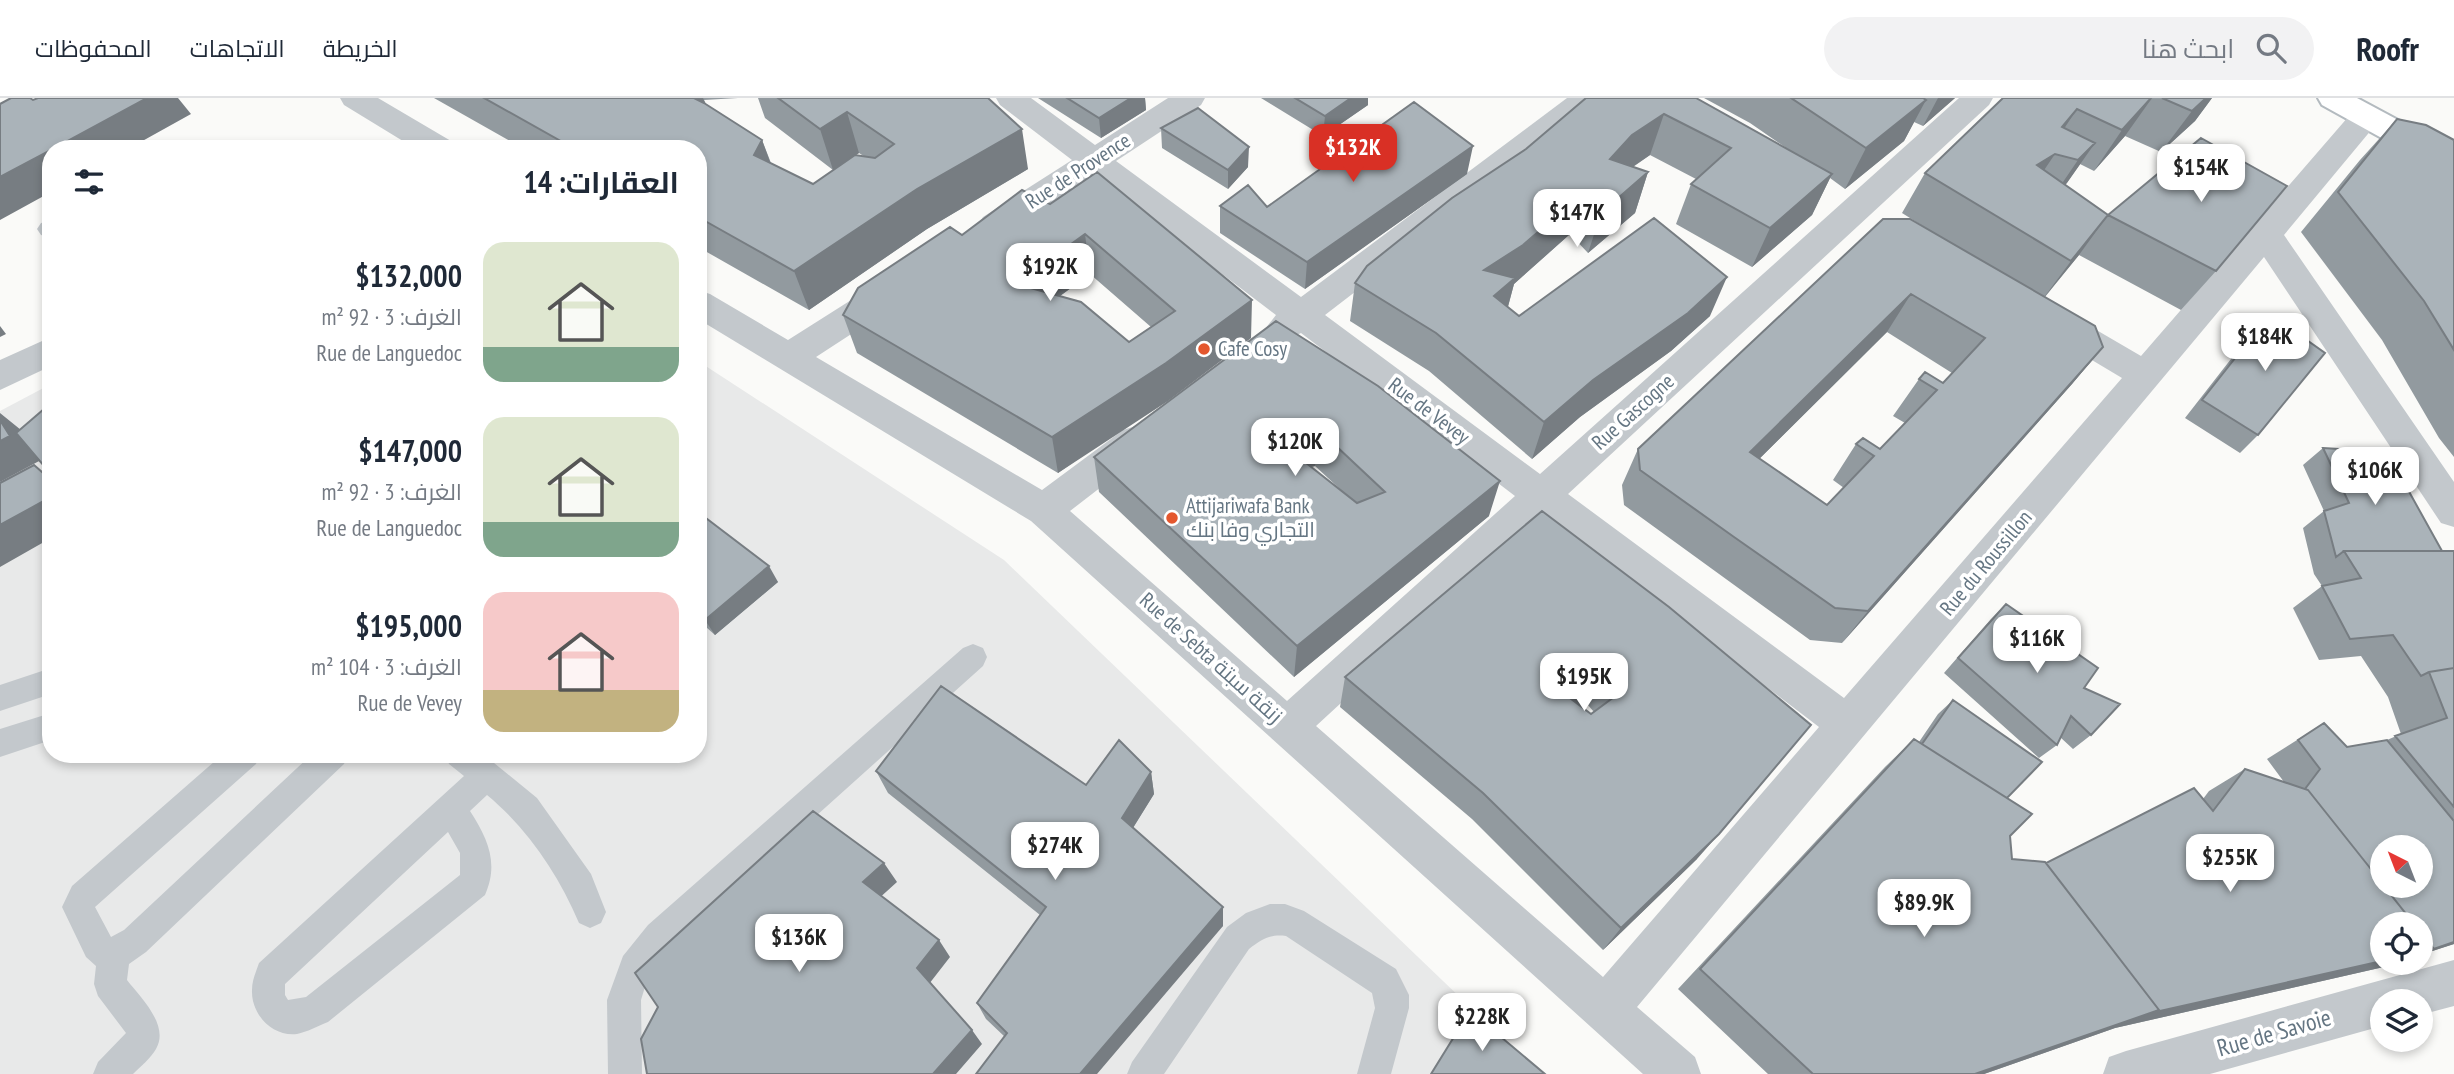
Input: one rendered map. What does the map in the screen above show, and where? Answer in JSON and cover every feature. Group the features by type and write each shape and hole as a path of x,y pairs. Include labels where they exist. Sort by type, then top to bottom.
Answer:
{"main road":[{"path":"2333,98 2454,164"}],"street":[{"path":"355,98 425,140"},
{"name":"Rue de Vevey","path":"1011,98 1847,725"},
{"name":"Rue de Provence","path":"965,244 1190,98"},
{"path":"1258,348 1587,98"},
{"name":"Rue Gascogne","path":"1288,726 1978,98"},
{"name":"Rue du Roussillon","path":"1605,1009 2366,116"},
{"path":"2266,234 2454,512"},
{"path":"789,357 918,274"},
{"path":"2026,304 2146,375"},
{"name":"Rue de Sebta زنقة سبتة","path":"707,308 1044,510 1678,1074"},
{"path":"0,376 42,355"},
{"path":"1044,510 1162,421"},
{"path":"2432,989 2454,983"},
{"name":"Rue de Savoie","path":"2126,1074 2370,1006"}],"lane":[{"path":"625,1074 624,1000 635,968 659,936 973,657"},
{"path":"0,698 42,684"},
{"path":"0,743 42,729"},
{"path":"235,763 83,897 78,907 97,946 107,954 135,941 324,763"},
{"path":"471,763 526,808 580,885 590,912"},
{"path":"451,808 478,855 479,869 474,884 316,1010 297,1017 280,1016 270,1003 266,990 271,975 451,808 486,776"},
{"path":"1144,1074 1238,938 1253,925 1280,917 1293,922 1384,981 1392,995 1392,1008 1374,1074"},
{"path":"110,1074 144,1038 142,1027 110,984 114,953"}],"shaded area":[{"path":"707,367 1004,560 1540,1074 0,1074 0,411 42,389 42,763 707,763"}],"building":[{"path":"11,98 147,98 69,140 42,140 42,154 0,177 0,104"},
{"path":"484,98 694,98 762,140 754,155 813,184 855,155 875,158 894,144 847,112 820,129 778,98 988,98 1022,129 917,189 794,271 707,222 707,140 559,140"},
{"path":"1067,98 1131,98 1099,118"},
{"path":"1295,98 1351,98 1325,116"},
{"path":"1586,98 1696,98 1832,174 1770,228 1691,184 1731,148 1664,114 1632,135 1610,159 1648,172 1601,213 1582,194 1523,245 1484,270 1515,278 1494,296 1519,316 1654,218 1727,277 1688,313 1593,380 1544,422 1436,333 1355,283 1367,266 1452,198 1526,149"},
{"path":"1791,98 1923,98 1926,100 1866,148"},
{"path":"2003,98 2151,98 2122,130 2077,109 2062,127 2095,143 2078,160 2055,154 2037,165 2108,215 2071,261 1925,173"},
{"path":"2162,98 2206,98 2192,111"},
{"path":"1414,102 1473,146 1307,262 1220,206 1248,185 1267,207"},
{"path":"1198,108 1249,147 1228,170 1161,128"},
{"path":"2397,119 2426,125 2454,140 2454,350 2424,301 2338,192"},
{"path":"2201,138 2287,186 2216,271 2108,215"},
{"path":"1097,172 1252,300 1166,363 1052,437 843,315 858,288 950,227 962,235 1022,190 1050,204","holes":["1085,234 1175,311 1129,342 1081,302 1016,284"]},
{"path":"1883,219 1910,219 2095,326 2103,347 1868,611 1835,608 1734,537 1640,470 1638,449","holes":["1911,294 1985,338 1943,383 1925,372 1919,379 1937,390 1880,449 1863,438 1856,444 1874,456 1827,505 1750,452"]},
{"path":"2270,314 2291,314 2304,338 2325,353 2258,435 2202,400"},
{"path":"1276,321 1378,386 1500,481 1297,646 1094,457","holes":["1319,430 1385,492 1357,503 1277,440"]},
{"path":"42,411 42,464 16,433"},
{"path":"0,420 10,436 0,441"},
{"path":"2323,448 2387,452 2442,551 2344,551 2336,557 2324,511 2349,503"},
{"path":"34,465 42,472 42,502 0,525 0,483"},
{"path":"1542,511 1669,607 1811,725 1719,834 1621,928 1483,793 1345,677","holes":["1603,673 1618,694 1591,714 1566,695"]},
{"path":"707,519 769,566 707,618"},
{"path":"2344,551 2454,551 2454,668 2421,676 2393,635 2350,639 2322,586 2361,578"},
{"path":"2006,604 2098,668 2084,688 2120,704 2091,735 2071,716 2057,745 1958,658"},
{"path":"2454,668 2454,807 2395,736 2447,718 2429,672"},
{"path":"941,686 1086,785 1119,740 1151,772 1122,818 1223,907 1080,1074 976,1074 1007,1033 977,1003 1046,907 876,771"},
{"path":"1953,700 2042,762 2007,798 1922,744"},
{"path":"2324,723 2347,747 2387,740 2454,821 2454,942 2434,949 2433,912 2405,912 2393,898 2433,898 2433,835 2370,835 2370,868 2305,789 2320,769 2298,740"},
{"path":"1914,739 2032,814 2010,836 2012,859 2045,862 2159,1010 1975,1074 1813,1074 1700,969"},
{"path":"2245,769 2308,790 2370,868 2370,898 2393,898 2405,912 2370,912 2370,964 2151,1013 2159,1010 2046,863 2194,788 2213,811"},
{"path":"813,811 884,863 863,882 939,940 917,968 972,1030 933,1074 647,1074 641,1039 658,1007 635,973"},
{"path":"1470,1011 1545,1074 1431,1074"}],"place":[{"name":"Cafe Cosy","path":"1204,349"},
{"name":"Attijariwafa Bank التجاري وفا بنك","path":"1172,518"}]}
